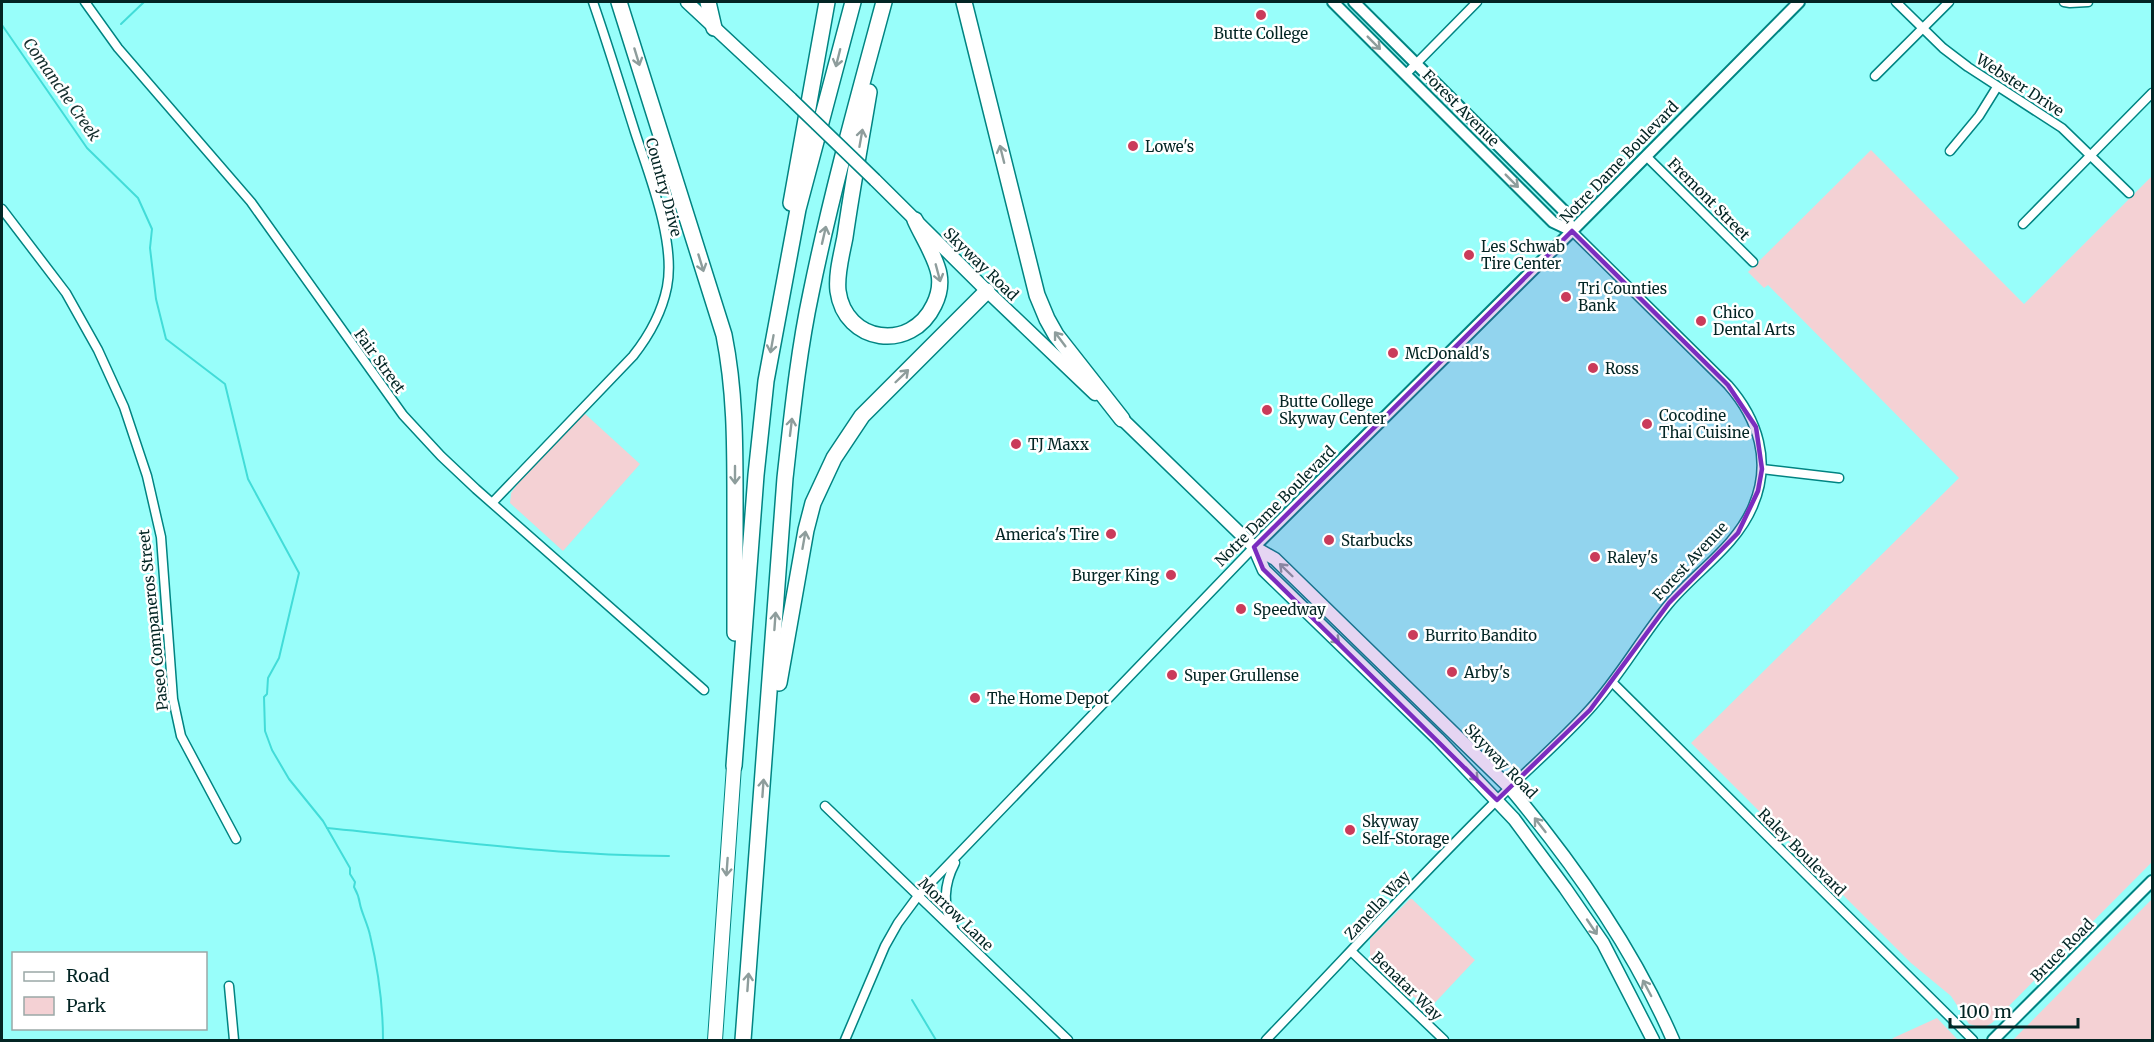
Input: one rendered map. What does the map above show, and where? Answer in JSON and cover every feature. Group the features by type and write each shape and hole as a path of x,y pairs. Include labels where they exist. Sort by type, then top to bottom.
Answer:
{"highway":[{"path":"619,2 724,335 730,367 734,400 735,446 735,651 732,691 736,729"},
{"path":"708,2 714,28"},
{"path":"782,286 786,230 827,2"},
{"path":"715,1041 736,729 763,405 782,286 798,209 853,2"},
{"path":"884,2 845,232 838,290 846,313 869,333 885,337 909,332 920,325 930,314 936,301 940,286 939,272 915,220"},
{"path":"743,1041 785,478 802,350 810,295 835,185 884,2"},
{"path":"964,2 1037,295 1056,335 1122,419"},
{"path":"765,763 806,530 813,503 823,481 834,458 862,416 987,291"}],"main road":[{"name":"Skyway Road","path":"687,2 791,99 1254,547 1275,559 1510,788 1577,874 1614,931 1673,1041"},
{"name":"Skyway Road","path":"1254,547 1264,570 1438,739 1514,819 1603,943 1653,1041"}],"street":[{"name":"Fair Street","path":"85,2 118,48 251,202 403,415 441,456 704,690"},
{"name":"Country Drive","path":"493,502 633,356 644,342 653,324 667,287 669,260 663,224 593,2"},
{"name":"Forest Avenue","path":"1333,2 1553,222 1572,231 1738,397 1756,427 1762,469 1753,507 1738,533 1669,603 1590,710 1510,788"},
{"name":"Forest Avenue","path":"1354,2 1565,212 1572,231"},
{"path":"1406,74 1477,2"},
{"name":"Notre Dame Boulevard","path":"845,1041 885,945 918,896 1254,547 1799,2"},
{"name":"Webster Drive","path":"1896,2 1944,48 1997,87 2062,128 2128,193"},
{"path":"1875,76 1949,2"},
{"path":"2064,2 2088,2"},
{"path":"1950,151 1980,116 1997,87"},
{"path":"2023,224 2152,93"},
{"name":"Fremont Street","path":"1646,156 1753,262"},
{"name":"Paseo Companeros Street","path":"2,208 66,293 98,350 124,407 147,476 161,537 173,699 181,736 236,839"},
{"path":"1762,469 1839,478"},
{"name":"Raley Boulevard","path":"1612,683 1973,1041"},
{"name":"Zanella Way","path":"1266,1041 1510,788"},
{"name":"Morrow Lane","path":"825,806 1068,1041"},
{"path":"956,933 949,918 945,899 947,878 959,854"},
{"name":"Bruce Road","path":"1993,1041 2152,881"},
{"name":"Benatar Way","path":"1352,952 1444,1041"},
{"path":"229,986 234,1041"}],"highlighted area":[{"path":"1572,231 1728,385 1756,427 1762,469 1758,491 1738,533 1669,603 1590,710 1497,800 1263,569 1254,547"}],"green space":[{"path":"1871,150 2024,304 2152,176 2152,862 1992,1023 1983,1028 1969,1024 1951,996 1911,963 1691,743 1959,478 1768,285 1764,288 1748,272"},
{"path":"583,412 640,464 563,551 510,503 511,493"},
{"path":"1410,899 1475,960 1428,1010 1370,956 1370,939"},
{"path":"2152,899 2152,1040 2013,1040"},
{"path":"1937,1018 1958,1040 1892,1040 1893,1038"}],"waterway":[{"path":"121,24 144,2"},
{"name":"Comanche Creek","path":"2,25 87,148 138,198 152,229 150,248 156,299 166,339 225,384 248,479 299,573 279,658 268,678 267,694 264,697 265,731 272,750 289,779 323,821 350,868 369,931 375,961 381,1000 383,1040"},
{"path":"327,828 540,850 669,856"},
{"path":"912,1000 936,1040"}],"place":[{"name":"Butte College","path":"1261,15"},
{"name":"Lowe's","path":"1133,146"},
{"name":"Les Schwab Tire Center","path":"1469,255"},
{"name":"Tri Counties Bank","path":"1566,297"},
{"name":"Chico Dental Arts","path":"1701,321"},
{"name":"McDonald's","path":"1393,353"},
{"name":"Ross","path":"1593,368"},
{"name":"Butte College Skyway Center","path":"1267,410"},
{"name":"Cocodine Thai Cuisine","path":"1647,424"},
{"name":"TJ Maxx","path":"1016,444"},
{"name":"America's Tire","path":"1111,534"},
{"name":"Starbucks","path":"1329,540"},
{"name":"Raley's","path":"1595,557"},
{"name":"Burger King","path":"1171,575"},
{"name":"Speedway","path":"1241,609"},
{"name":"Burrito Bandito","path":"1413,635"},
{"name":"Arby's","path":"1452,672"},
{"name":"Super Grullense","path":"1172,675"},
{"name":"The Home Depot","path":"975,698"},
{"name":"Skyway Self-Storage","path":"1350,830"}]}
